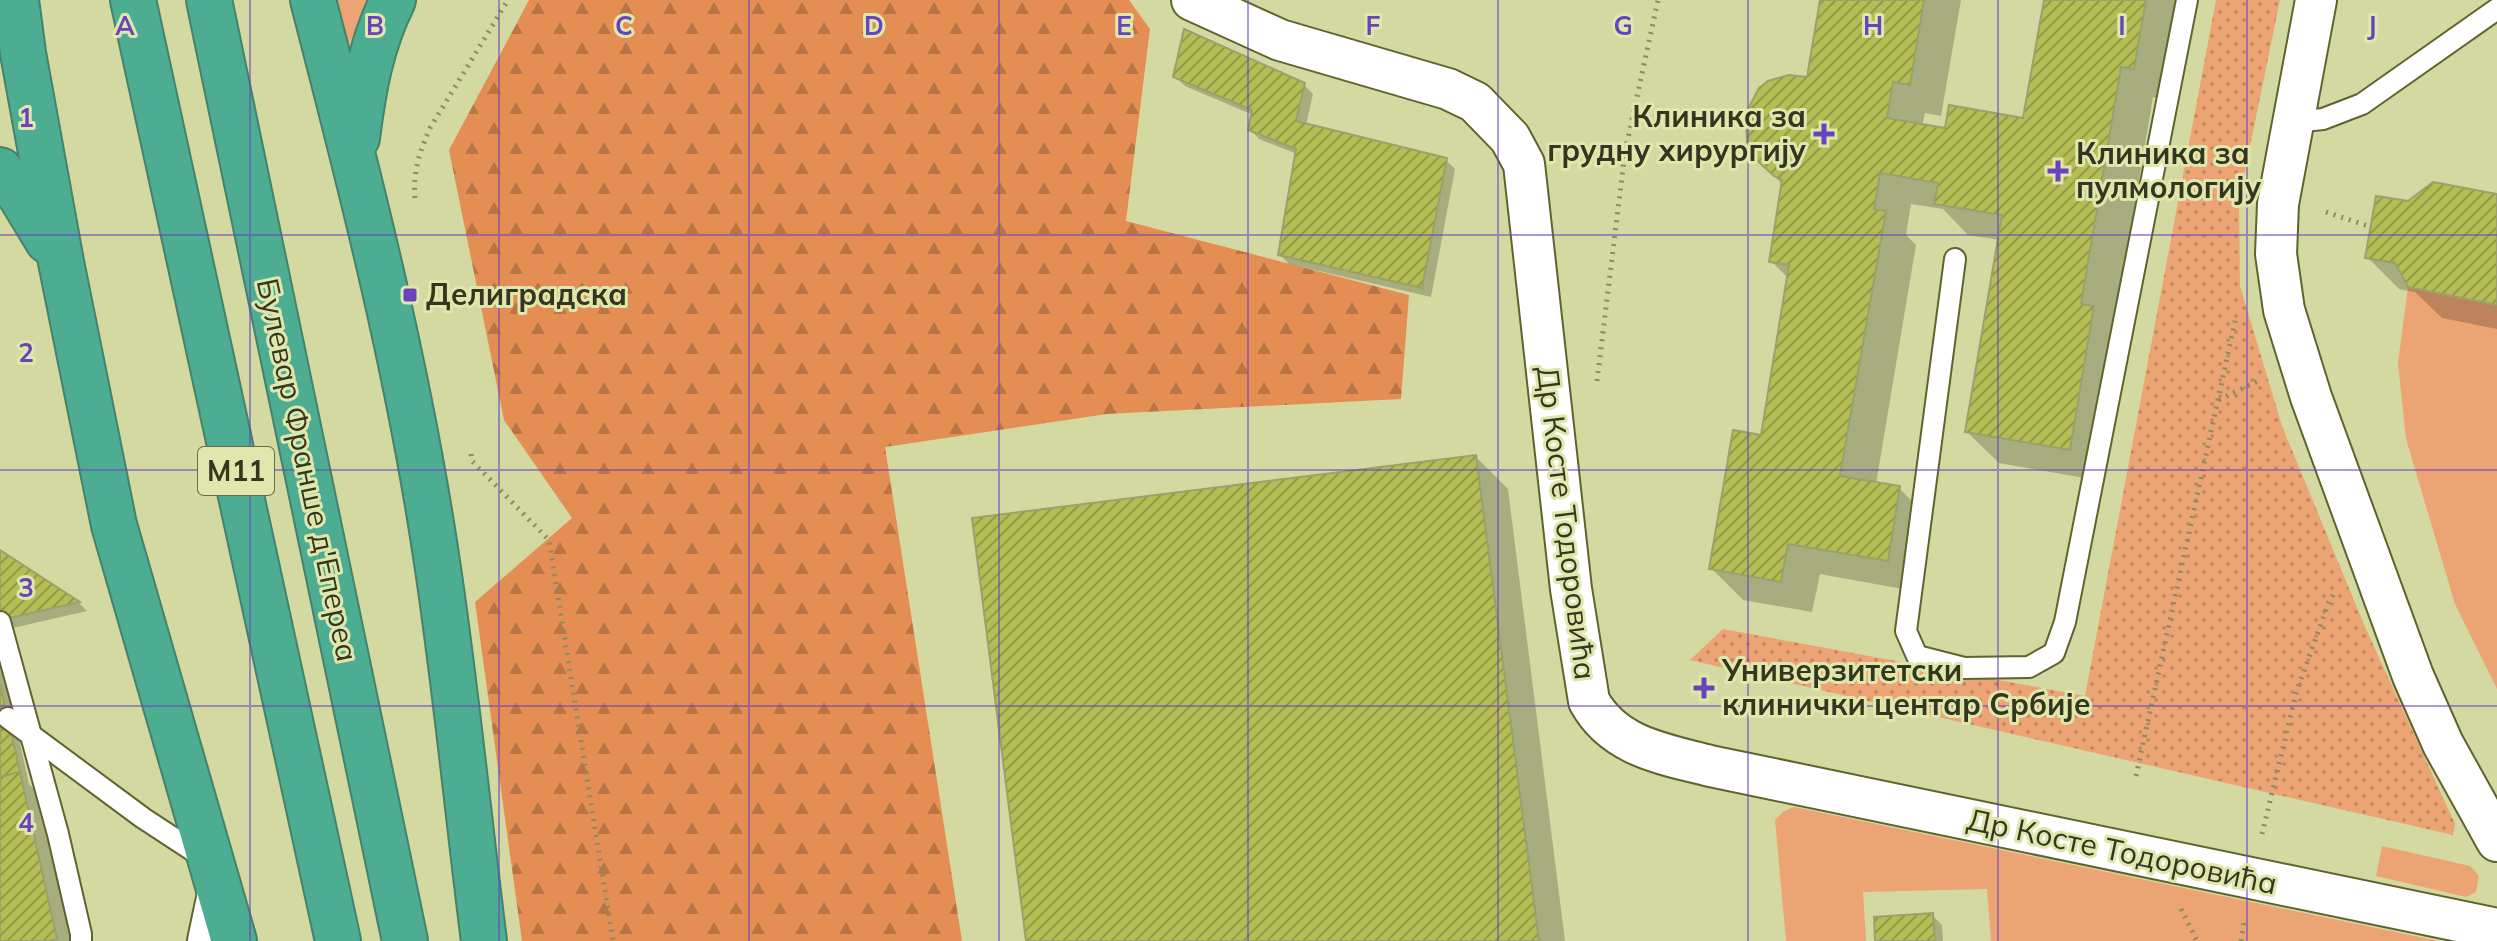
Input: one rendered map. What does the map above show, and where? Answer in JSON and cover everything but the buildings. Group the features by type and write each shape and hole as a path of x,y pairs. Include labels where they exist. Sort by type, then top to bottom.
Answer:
{"highway":[{"path":"16,0 61,262 114,525 234,941"},
{"name":"M11","path":"133,0 338,941"},
{"name":"Булевар Франше д'Епереа","path":"209,0 405,941"},
{"path":"313,0 355,161 403,375 437,561 484,941"},
{"path":"355,161 364,84 393,0"},
{"path":"0,170 20,195 61,262"}],"street":[{"name":"Др Косте Тодоровића","path":"1192,0 1280,40 1448,89 1475,102 1510,138 1524,164 1571,589 1583,669 1589,701 1606,725 1641,748 1710,766 2497,929"},
{"path":"2316,0 2278,204 2276,254 2284,310 2311,397 2408,662 2443,744 2487,801 2497,841"},
{"path":"208,941 215,876"}],"lane":[{"path":"1955,259 1906,631 1917,656 1964,668 2029,667 2054,653 2065,622 2187,0"},
{"path":"2294,122 2323,119 2362,104 2497,9"},
{"path":"0,622 3,643 58,834 81,941"},
{"path":"8,718 143,818 215,876"}],"path":[{"path":"416,211 414,174 419,151 508,0"},
{"path":"1596,386 1625,152 1658,0"},
{"path":"1524,164 1625,152"},
{"path":"2326,212 2371,227"},
{"path":"2136,776 2237,313"},
{"path":"2218,401 2266,377"},
{"path":"469,446 472,461 549,540 613,941"},
{"path":"2251,878 2297,690 2336,590"}],"shaded area":[{"path":"337,0 371,0 348,46"},
{"path":"2216,0 2280,0 2239,200 2240,286 2282,426 2365,627 2455,824 2453,835 1690,660 1723,629 2085,696"},
{"path":"2408,287 2497,305 2497,689 2455,604 2406,439 2398,363"},
{"path":"1794,807 2439,941 1991,941 1987,889 1863,892 1866,941 1786,941 1775,820"},
{"path":"2382,846 2470,866 2479,876 2476,892 2466,897 2376,876"}],"green space":[{"path":"529,0 1129,0 1150,29 1126,221 1409,295 1401,399 1107,414 885,447 962,941 522,941 475,602 572,518 504,420 449,150"}],"place":[{"name":"Клиника за грудну хирургију","path":"1824,134"},
{"name":"Клиника за пулмологију","path":"2058,171"},
{"name":"Делиградска","path":"410,295"},
{"name":"Универзитетски клинички центар Србије","path":"1704,688"}]}
